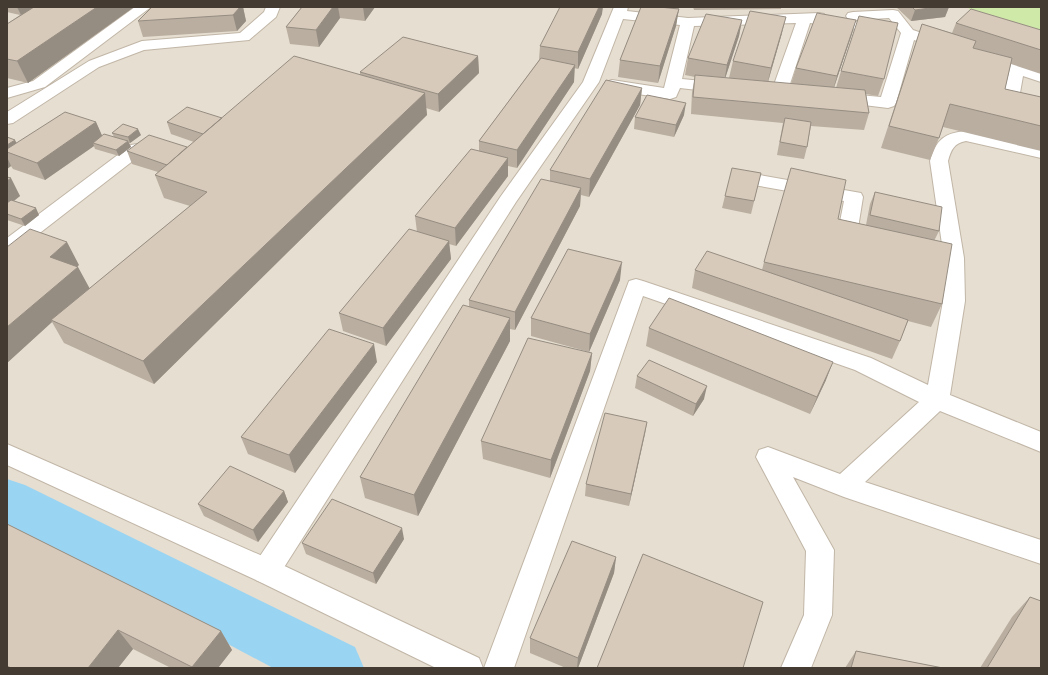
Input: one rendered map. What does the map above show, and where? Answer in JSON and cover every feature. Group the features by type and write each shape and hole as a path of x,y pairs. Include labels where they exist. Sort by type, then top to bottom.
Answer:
{"street":[{"path":"7,93 39,84 144,7"},
{"path":"7,119 94,64 142,46 244,37 271,14 273,7"},
{"path":"266,571 508,200 591,82 620,11 688,22 805,18 908,34 1041,77"},
{"path":"779,93 805,18"},
{"path":"591,82 670,94 688,22"},
{"path":"818,97 888,103 908,34"},
{"path":"1010,104 1016,69"},
{"path":"673,83 741,90"},
{"path":"844,486 937,400 954,301 947,256 939,161 946,142 958,136 966,136 1041,153"},
{"path":"7,248 137,149"},
{"path":"754,180 854,197 848,232 886,241"},
{"path":"499,668 636,286 863,364 937,400 1041,442"},
{"path":"7,454 266,571 468,668"},
{"path":"796,668 818,615 820,550 768,457 844,486 1041,552"}],"shaded area":[{"path":"7,7 1041,7 1041,668 7,668"}],"green space":[{"path":"967,7 1041,7 1041,36 975,14"}],"building":[{"path":"34,7 97,7 17,61 7,59 7,24"},
{"path":"152,7 240,7 233,15 138,21"},
{"path":"302,7 333,7 316,30 286,27"},
{"path":"560,7 599,7 578,52 540,46"},
{"path":"641,7 679,9 660,66 620,60"},
{"path":"912,7 937,7 915,10"},
{"path":"971,9 1041,30 1041,50 956,23"},
{"path":"750,11 786,17 771,68 733,61"},
{"path":"817,13 856,20 837,76 796,68"},
{"path":"706,14 742,20 727,65 688,58"},
{"path":"859,16 898,23 884,79 841,71"},
{"path":"922,24 976,41 973,48 1012,58 1005,89 1041,97 1041,126 950,104 939,138 889,126"},
{"path":"403,37 478,56 438,94 360,72"},
{"path":"294,56 425,93 143,361 51,320 207,192 155,175"},
{"path":"541,58 575,65 517,150 479,141"},
{"path":"695,75 865,90 869,113 693,97"},
{"path":"606,80 642,88 590,179 550,170"},
{"path":"647,95 686,103 676,125 635,117"},
{"path":"187,107 222,118 203,134 167,122"},
{"path":"65,112 96,122 37,163 7,152 7,149"},
{"path":"785,118 811,122 807,147 780,142"},
{"path":"123,124 138,129 128,137 112,133"},
{"path":"104,134 128,141 116,150 93,143"},
{"path":"149,135 187,147 167,165 127,151"},
{"path":"7,137 15,140 7,145"},
{"path":"471,149 508,158 455,228 415,216"},
{"path":"732,168 761,173 754,201 725,196"},
{"path":"791,168 846,180 838,219 952,244 942,304 764,262"},
{"path":"541,179 581,188 515,312 469,300"},
{"path":"875,192 942,207 939,231 870,215"},
{"path":"11,200 36,208 21,219 7,214 7,203"},
{"path":"30,229 67,242 50,257 78,267 7,327 7,247"},
{"path":"409,229 449,241 383,328 339,313"},
{"path":"568,249 622,262 590,334 531,318"},
{"path":"707,251 908,320 900,341 695,270"},
{"path":"669,298 833,362 817,397 649,328"},
{"path":"463,305 510,318 414,495 360,477"},
{"path":"329,329 374,344 289,455 241,437"},
{"path":"528,338 592,353 551,460 481,441"},
{"path":"649,360 707,386 696,404 637,376"},
{"path":"605,413 647,422 631,494 586,484"},
{"path":"230,466 284,491 253,530 198,504"},
{"path":"332,499 402,528 373,573 302,543"},
{"path":"7,524 221,631 192,667 118,630 88,668 11,668 7,666"},
{"path":"572,541 616,557 578,658 530,638"},
{"path":"643,554 763,602 743,668 597,668"},
{"path":"1030,597 1041,601 1041,668 987,668"},
{"path":"856,651 943,668 851,668"}],"waterway":[{"path":"7,501 334,668"}]}
